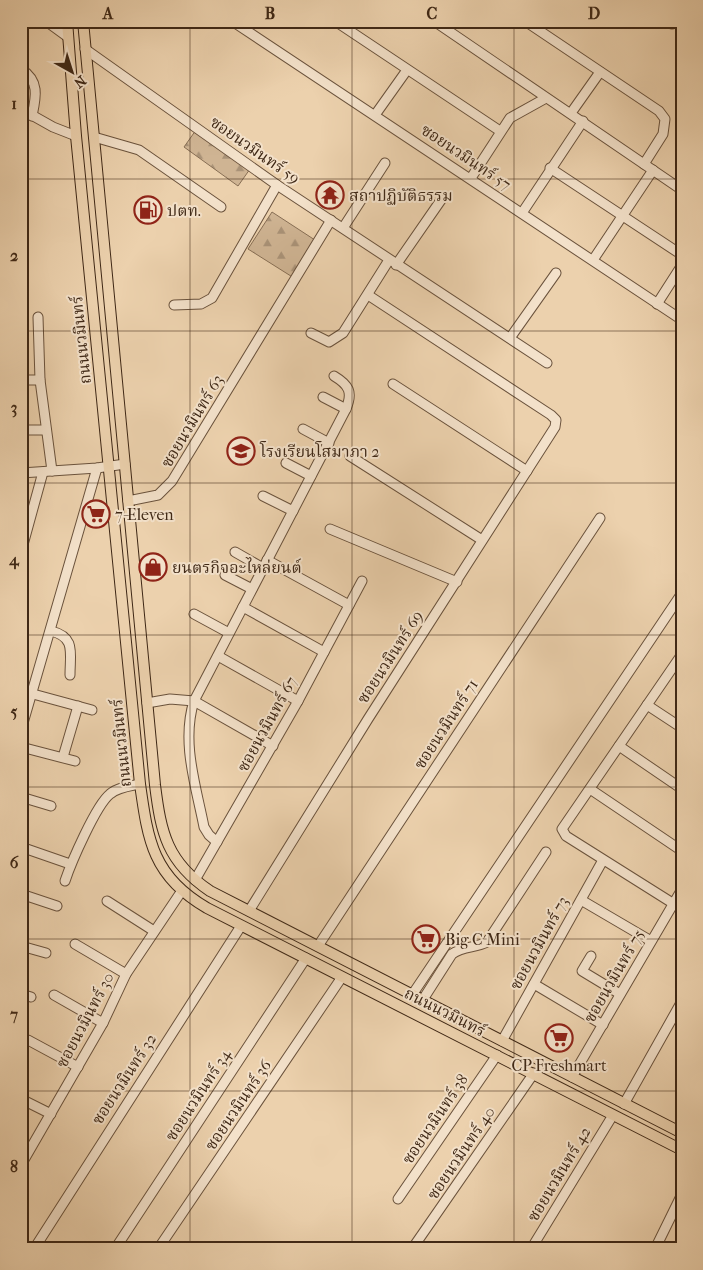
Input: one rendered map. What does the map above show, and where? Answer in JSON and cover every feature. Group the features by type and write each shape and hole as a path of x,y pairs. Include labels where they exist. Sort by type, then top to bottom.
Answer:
{"main road":[{"name":"ถนนนวมินทร์","path":"67,21 76,136 140,784 146,825 154,852 161,867 181,892 241,926 534,1073 682,1150"},
{"name":"ถนนนวมินทร์","path":"83,21 147,703 161,829 167,845 175,858 195,880 249,911 682,1133"},
{"path":"76,136 94,137"}],"street":[{"path":"46,21 68,37"},
{"name":"ซอยนวมินทร์ 57","path":"232,21 471,178 682,320"},
{"path":"335,21 500,131"},
{"path":"434,21 682,190"},
{"path":"525,21 659,110 665,119 663,134 644,164"},
{"name":"ซอยนวมินทร์ 59","path":"85,49 277,185 547,363"},
{"path":"21,69 33,78 36,88 32,116"},
{"path":"375,115 407,70"},
{"path":"571,113 600,72"},
{"path":"471,178 500,131 514,115 546,98"},
{"path":"21,109 76,136"},
{"path":"522,213 582,121"},
{"path":"94,137 139,150 221,206"},
{"path":"343,228 385,163"},
{"path":"550,168 682,255"},
{"path":"593,260 654,170"},
{"path":"174,305 201,304 212,298 277,185"},
{"path":"311,333 330,342 337,339 343,333 392,262 441,200"},
{"name":"ซอยนวมินทร์ 63","path":"128,502 158,496 167,488 331,220"},
{"path":"657,304 682,265"},
{"path":"510,338 556,273"},
{"name":"ซอยนวมินทร์ 69","path":"249,911 482,540 552,434 556,420 368,295"},
{"path":"21,552 48,471 46,430 40,380 38,317"},
{"path":"217,842 204,827 188,739 189,717 194,701 346,410 350,399 350,390 346,383 334,376"},
{"path":"21,380 40,380"},
{"path":"393,384 527,471"},
{"path":"323,397 346,410"},
{"path":"303,429 329,443"},
{"path":"21,430 46,430"},
{"path":"350,456 482,540"},
{"path":"286,463 311,476"},
{"path":"21,473 97,468 125,464"},
{"path":"21,730 97,468"},
{"path":"263,496 293,511"},
{"name":"ซอยนวมินทร์ 71","path":"318,946 600,518"},
{"path":"330,529 456,582"},
{"path":"235,552 265,564 349,605"},
{"path":"225,575 252,588"},
{"name":"ซอยนวมินทร์ 67","path":"195,880 273,746 362,581"},
{"path":"412,996 682,593"},
{"path":"243,607 324,652"},
{"path":"194,614 229,634"},
{"path":"51,631 62,634 69,643 70,674"},
{"path":"218,656 298,701"},
{"path":"674,904 602,860 566,836 562,830 680,659"},
{"path":"32,694 92,710"},
{"path":"147,703 170,699 194,701 273,746"},
{"path":"647,705 682,728"},
{"path":"63,757 78,706"},
{"path":"21,746 75,761"},
{"path":"619,746 682,789"},
{"path":"65,881 70,864 109,794 116,790 140,784"},
{"path":"590,789 682,851"},
{"path":"21,797 50,806"},
{"path":"21,847 70,864"},
{"path":"422,1000 452,954 458,950 479,947 487,942 546,852"},
{"name":"ซอยนวมินทร์ 73","path":"502,1041 602,860"},
{"name":"ซอยนวมินทร์ 75","path":"572,1078 682,890"},
{"name":"ซอยนวมินทร์ 30","path":"21,1165 24,1154 51,1114 103,1023 126,974 181,892"},
{"path":"21,894 57,906"},
{"path":"581,900 651,941"},
{"path":"106,902 154,931"},
{"name":"ซอยนวมินทร์ 32","path":"34,1249 241,926"},
{"path":"76,944 126,974"},
{"path":"21,946 46,953"},
{"path":"590,956 582,971 620,994"},
{"name":"ซอยนวมินทร์ 34","path":"116,1249 306,958"},
{"name":"ซอยนวมินทร์ 36","path":"158,1249 342,977"},
{"path":"534,984 603,1025"},
{"path":"21,994 31,997"},
{"path":"54,995 103,1023"},
{"path":"624,1104 682,1001"},
{"path":"28,1040 78,1067"},
{"name":"ซอยนวมินทร์ 38","path":"398,1199 497,1055"},
{"name":"ซอยนวมินทร์ 40","path":"412,1249 534,1073"},
{"path":"21,1099 51,1114"},
{"name":"ซอยนวมินทร์ 42","path":"531,1249 612,1115"},
{"path":"655,1249 682,1194"}],"green space":[{"path":"196,130 250,169 238,186 184,147"},
{"path":"272,212 318,242 294,278 248,249"}],"place":[{"name":"สถาปฏิบัติธรรม","path":"330,195"},
{"name":"ปตท.","path":"148,210"},
{"name":"โรงเรียนโสมาภา 2","path":"241,451"},
{"name":"7-Eleven","path":"96,514"},
{"name":"ยนตรกิจอะไหล่ยนต์","path":"153,567"},
{"name":"Big C Mini","path":"426,939"},
{"name":"CP Freshmart","path":"559,1038"}]}
